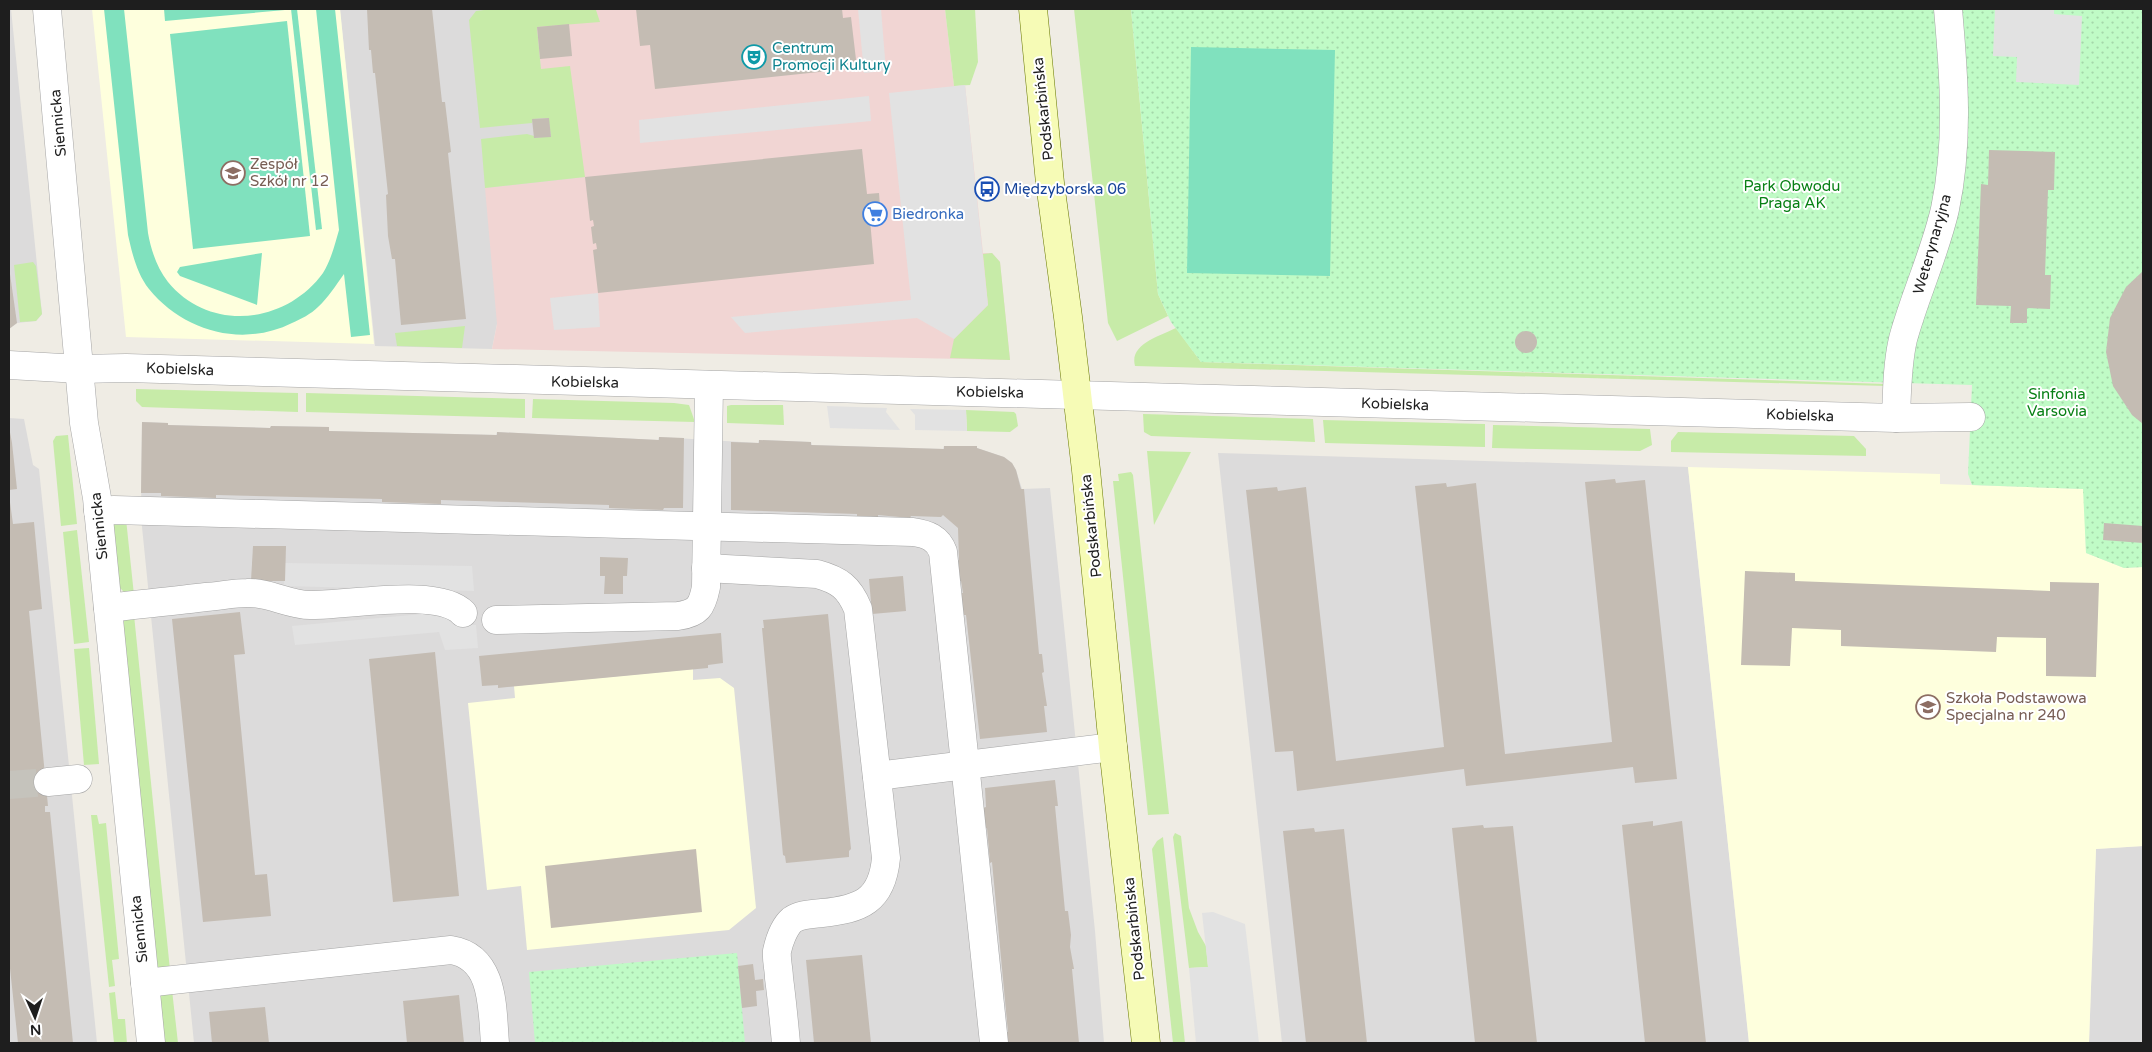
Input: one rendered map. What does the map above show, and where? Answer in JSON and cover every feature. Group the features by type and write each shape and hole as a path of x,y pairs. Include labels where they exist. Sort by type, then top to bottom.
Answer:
{"street":[{"name":"Siennicka","path":"48,9 84,423 98,511 151,1043"},
{"name":"Podskarbińska","path":"1033,9 1050,183 1077,394 1113,747 1146,1043"},
{"name":"Weterynaryjna","path":"1896,418 1897,384 1903,340 1944,210 1953,160 1954,74 1948,9"},
{"name":"Kobielska","path":"9,365 80,369 126,368 1896,418 1971,417"},
{"path":"496,620 689,615 702,605 706,587 709,385"},
{"path":"98,511 706,525 924,533 937,541 943,552 994,1043"},
{"path":"706,568 817,574 835,579 853,597 858,609 886,858 881,884 874,895 865,902 850,909 801,916 792,920 786,928 777,952 786,1043"},
{"path":"108,608 247,593 310,605 404,599 432,600 447,603 458,608 462,613"},
{"path":"877,776 1113,747"},
{"path":"48,782 78,779"},
{"path":"145,983 451,950 462,952 475,960 485,977 491,1001 495,1043"}],"shaded area":[{"path":"9,9 11,9 42,314 36,321 17,323 9,329"},
{"name":"Zespół Szkół nr 12","path":"92,9 340,9 374,344 126,337"},
{"path":"340,9 485,9 487,32 540,59 541,69 570,66 585,177 497,324 492,349 375,346"},
{"path":"485,9 945,9 954,86 965,85 983,253 992,253 1000,262 1010,360 492,349 497,324 485,188 585,177 541,69 537,27 487,32"},
{"path":"858,9 881,9 886,71 864,73"},
{"path":"1995,9 2054,9 2054,14 2082,16 2079,85 2016,82 2017,57 1993,56"},
{"path":"965,85 988,305 954,339 917,318 745,333 731,317 911,300 889,93"},
{"path":"869,96 871,121 640,143 639,120"},
{"path":"598,293 600,327 554,330 550,298"},
{"path":"827,406 887,408 886,412 900,430 830,428"},
{"path":"910,409 966,410 967,431 915,430 915,415"},
{"path":"9,418 24,419 33,465 39,469 97,1043 9,1043"},
{"path":"142,422 168,423 168,425 270,428 271,426 329,427 329,431 496,435 497,432 658,440 659,437 758,443 759,440 811,442 812,445 943,449 944,446 977,446 977,448 1004,457 1012,463 1016,470 1022,489 1050,488 1095,931 1104,1043 194,1043 141,517"},
{"path":"1218,453 1688,467 1749,1043 1282,1043"},
{"name":"Szkoła Podstawowa Specjalna nr 240","path":"1688,467 1940,474 1940,484 2084,489 2086,553 2124,568 2143,567 2143,846 2096,849 2089,1043 1749,1043"},
{"path":"285,563 472,566 474,591 284,586"},
{"path":"444,612 454,625 476,625 478,648 445,650 439,632 295,645 292,626"},
{"path":"693,669 693,680 720,678 734,688 756,908 729,930 527,950 521,886 487,890 468,703 515,698 514,686"},
{"path":"2143,846 2143,1043 2089,1043 2096,849"},
{"path":"1213,912 1245,924 1259,1043 1196,1043 1189,968 1208,967 1202,913"}],"green space":[{"path":"104,9 124,9 148,233 158,265 168,282 185,298 205,309 226,315 247,316 269,312 289,303 307,290 323,273 336,241 339,230 316,9 335,9 370,335 351,337 344,274 325,300 309,314 273,330 253,334 214,331 196,325 179,316 163,304 149,289 138,270 128,235"},
{"path":"164,9 285,9 285,10 165,21"},
{"path":"291,9 297,9 322,229 316,230"},
{"path":"492,9 596,10 600,22 537,27 541,69 570,66 585,177 485,188 481,139 527,134 534,136 534,138 551,136 548,118 533,119 532,123 480,128 469,20 476,11"},
{"path":"945,9 975,9 978,62 970,85 954,86"},
{"path":"1074,9 1131,9 1158,294 1168,316 1117,341 1108,323"},
{"name":"Park Obwodu Praga AK","path":"1131,9 2143,9 2143,567 2124,568 2086,553 2083,489 1972,485 1968,474 1972,385 1201,362 1171,322 1158,294"},
{"path":"287,21 310,236 193,249 170,34"},
{"path":"1191,47 1335,50 1330,276 1187,273"},
{"path":"262,253 257,305 180,276 177,272 180,267"},
{"path":"992,253 1000,262 1010,360 950,358 954,339 988,305 983,254"},
{"path":"33,262 36,266 42,314 36,321 20,322 14,265"},
{"path":"465,326 462,348 397,346 395,333"},
{"path":"1176,328 1201,362 1886,384 1886,386 1135,366 1134,358 1141,346"},
{"path":"136,389 298,393 298,412 142,407 136,401"},
{"path":"306,393 525,399 525,418 306,412"},
{"path":"533,399 689,405 695,422 532,418"},
{"path":"783,405 784,425 727,423 727,406"},
{"path":"966,410 1014,412 1018,426 1010,432 967,431"},
{"path":"1143,414 1313,419 1315,442 1151,436 1144,432"},
{"path":"1323,420 1485,424 1485,447 1325,443"},
{"path":"1493,425 1650,429 1652,445 1640,451 1492,448"},
{"path":"1678,432 1854,436 1866,449 1866,456 1671,452 1671,441"},
{"path":"68,435 77,524 61,526 53,441 56,436"},
{"path":"1147,451 1191,452 1154,525"},
{"path":"1131,472 1133,475 1169,814 1148,815 1113,481 1119,481 1118,474"},
{"path":"126,519 134,595 126,594 119,587 112,526 115,522"},
{"path":"77,530 89,642 74,644 63,532"},
{"path":"134,615 170,970 156,967 122,623 125,619"},
{"path":"89,648 99,764 84,765 74,649"},
{"path":"91,815 97,815 99,824 106,823 119,959 112,960 115,986 109,987"},
{"path":"1175,833 1181,836 1189,908 1198,932 1206,946 1208,967 1189,968 1173,837"},
{"path":"1163,837 1185,1043 1173,1043 1152,849 1157,841"},
{"path":"737,953 745,1043 535,1043 529,972"},
{"path":"172,990 178,1043 163,1043 158,992"},
{"path":"115,992 118,1019 125,1019 127,1043 114,1043 109,993"}],"building":[{"path":"367,9 432,9 442,102 445,102 451,152 448,153 466,319 401,325 395,259 392,259 388,236 386,195 388,194 375,73 373,73 371,50 369,50"},
{"name":"Centrum Promocji Kultury","path":"636,9 842,9 843,18 851,17 857,68 655,89 650,45 640,46"},
{"path":"569,24 572,56 540,59 537,27"},
{"path":"549,118 551,137 534,138 532,119"},
{"path":"862,149 867,194 879,193 881,219 870,220 874,264 598,293 593,250 597,249 596,243 593,244 591,227 594,226 593,220 590,221 585,177"},
{"path":"1989,150 2055,152 2054,190 2048,190 2045,275 2051,275 2050,309 2027,308 2027,323 2010,323 2011,306 1976,305 1981,184 1988,185"},
{"path":"9,267 17,323 9,329"},
{"path":"2143,271 2143,424 2132,415 2113,386 2106,352 2110,318 2126,287"},
{"path":"1526,331 1536,338 1537,342 1530,352 1526,353 1516,346 1515,342 1522,332"},
{"path":"142,422 168,423 168,425 270,428 271,426 329,427 329,431 497,435 497,432 659,440 659,437 684,438 683,508 664,508 663,510 609,508 609,505 441,500 441,504 382,502 382,499 216,495 216,498 161,496 161,493 141,493"},
{"path":"9,427 17,489 9,490"},
{"path":"759,440 811,442 811,445 944,449 944,446 977,446 977,448 1004,457 1012,463 1021,489 1024,489 1039,654 1042,654 1044,672 1042,673 1047,706 1044,706 1047,732 980,739 966,615 963,615 961,593 963,593 961,581 959,581 957,561 959,560 958,528 943,515 941,517 911,516 910,518 878,515 878,517 857,516 857,514 731,510 731,442 759,443"},
{"path":"1615,479 1616,483 1645,480 1677,779 1635,783 1633,767 1466,786 1464,769 1297,791 1293,751 1275,752 1246,490 1277,487 1278,491 1306,487 1336,761 1444,747 1415,486 1446,483 1447,487 1476,483 1505,754 1612,742 1585,482"},
{"path":"9,495 13,524 34,522 42,609 29,611 48,806 45,806 45,812 50,812 73,1043 18,1043 9,959"},
{"path":"2104,523 2143,526 2143,543 2103,540"},
{"path":"253,546 286,546 285,581 251,581"},
{"path":"600,557 628,558 627,576 623,576 623,594 604,594 605,576 600,576"},
{"path":"1745,571 1795,573 1795,581 2050,591 2050,582 2099,583 2096,677 2046,676 2046,638 1997,637 1996,652 1841,646 1841,630 1792,628 1790,666 1741,665"},
{"path":"903,576 906,611 872,614 869,579"},
{"path":"240,612 245,654 234,655 255,875 267,874 271,916 203,922 172,619"},
{"path":"828,614 851,849 849,857 786,863 785,856 783,855 762,628 764,628 763,620"},
{"path":"721,633 723,663 708,665 708,668 498,688 498,685 482,686 479,656"},
{"path":"435,652 459,896 393,902 369,659"},
{"path":"1055,780 1058,806 1055,806 1065,911 1068,911 1071,935 1070,947 1074,969 1072,969 1079,1043 1007,1043 1006,1032 1008,1032 992,862 990,863 983,808 986,807 985,788"},
{"path":"1653,821 1653,826 1682,821 1706,1043 1645,1043 1622,825"},
{"path":"1483,825 1484,828 1513,826 1537,1043 1475,1043 1452,828"},
{"path":"1314,828 1315,832 1344,829 1367,1043 1306,1043 1283,831"},
{"path":"696,849 702,912 551,928 545,866"},
{"path":"862,955 871,1043 814,1043 806,960"},
{"path":"753,964 755,980 763,979 764,990 756,991 757,1006 742,1008 738,966"},
{"path":"459,995 464,1043 407,1043 403,1001"},
{"path":"265,1007 269,1043 212,1043 209,1012"}],"tunnel":[{"path":"9,785 48,782"}],"place":[{"name":"Centrum Promocji Kultury","path":"754,57"},
{"name":"Zespół Szkół nr 12","path":"233,173"},
{"name":"Międzyborska 06","path":"987,189"},
{"name":"Biedronka","path":"875,214"},
{"name":"Szkoła Podstawowa Specjalna nr 240","path":"1928,707"}],"park label":[{"name":"Sinfonia Varsovia","path":"2057,402"}]}
